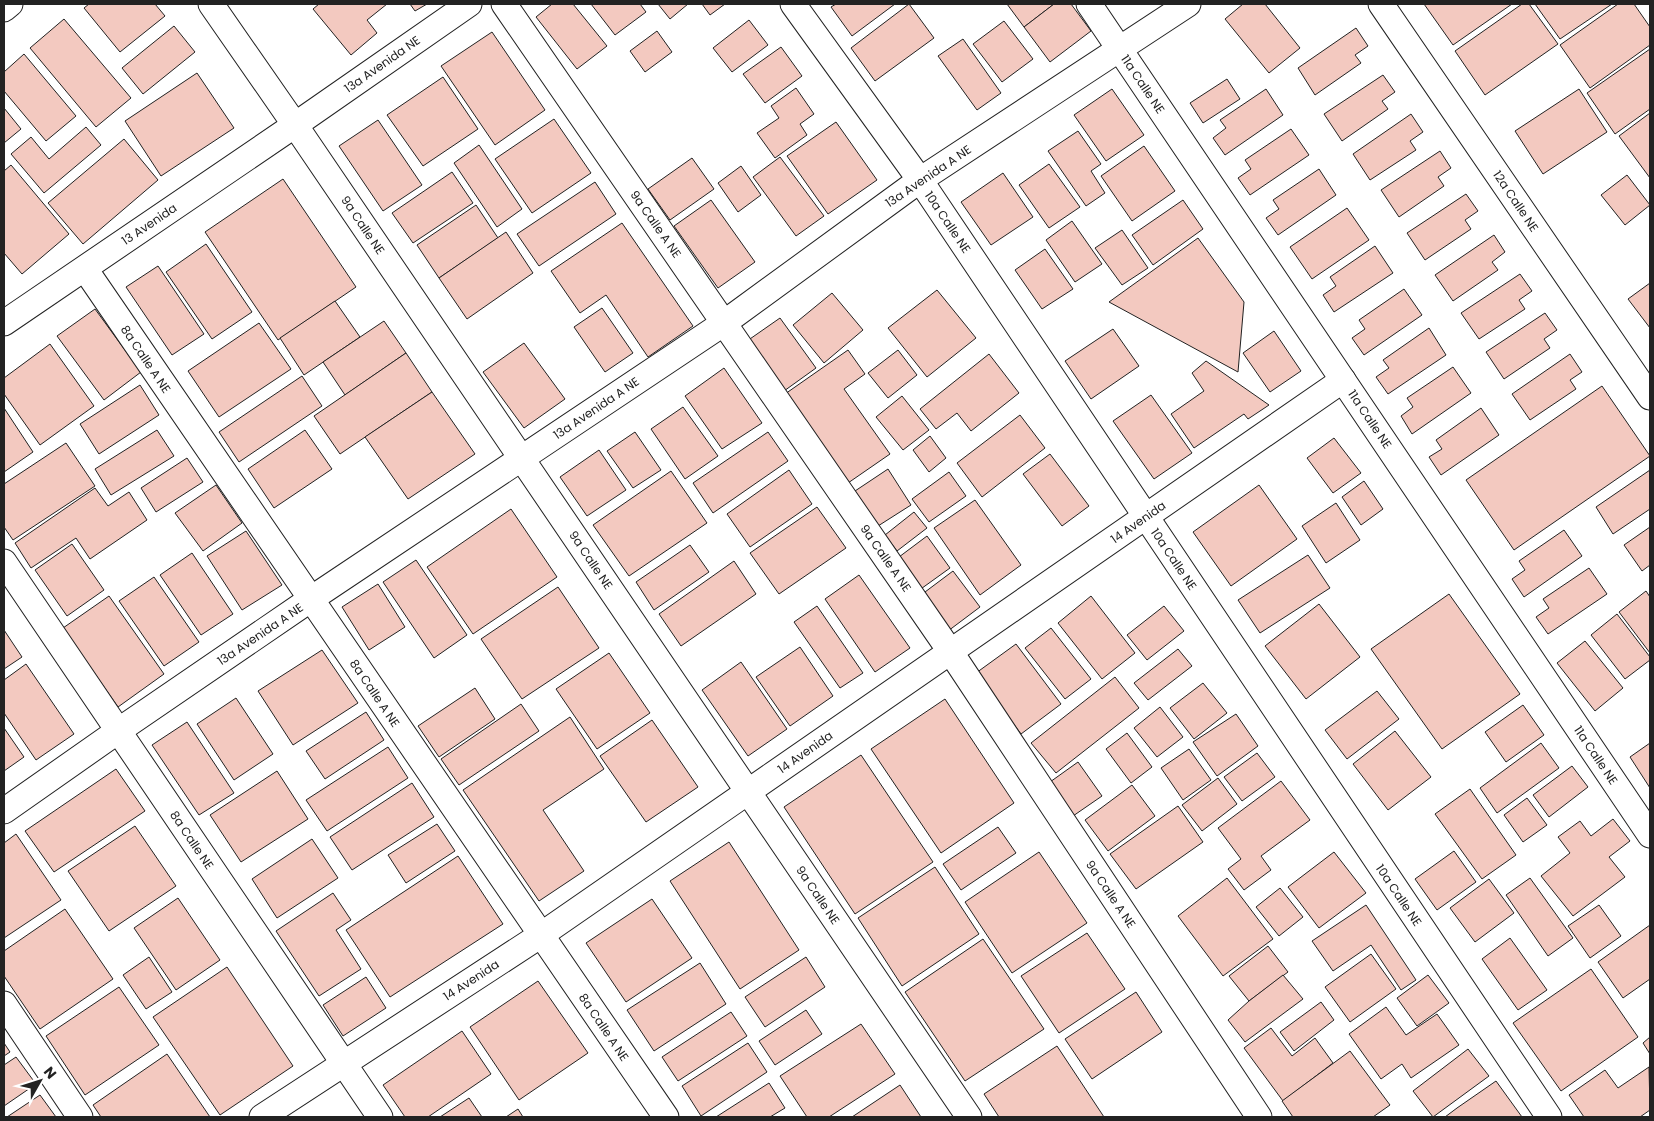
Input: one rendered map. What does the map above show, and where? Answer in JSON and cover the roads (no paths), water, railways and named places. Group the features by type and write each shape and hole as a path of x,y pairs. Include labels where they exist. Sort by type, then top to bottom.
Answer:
{"street":[{"path":"4,9 10,4"},
{"name":"9a Calle NE","path":"211,4 969,1117"},
{"name":"13a Avenida NE","path":"295,125 469,4"},
{"name":"9a Calle A NE","path":"504,4 950,651 1259,1117"},
{"name":"10a Calle NE","path":"793,4 920,180 1549,1117"},
{"name":"11a Calle NE","path":"1089,4 1650,835"},
{"name":"13a Avenida A NE","path":"4,812 118,731 311,599 724,323 920,180 1188,4"},
{"name":"12a Calle NE","path":"1381,4 1650,397"},
{"name":"13 Avenida","path":"4,323 295,125"},
{"name":"8a Calle A NE","path":"85,269 666,1117"},
{"name":"14 Avenida","path":"262,1117 541,934 1343,380"},
{"name":"8a Calle NE","path":"4,562 380,1117"},
{"path":"4,1004 80,1117"}]}
